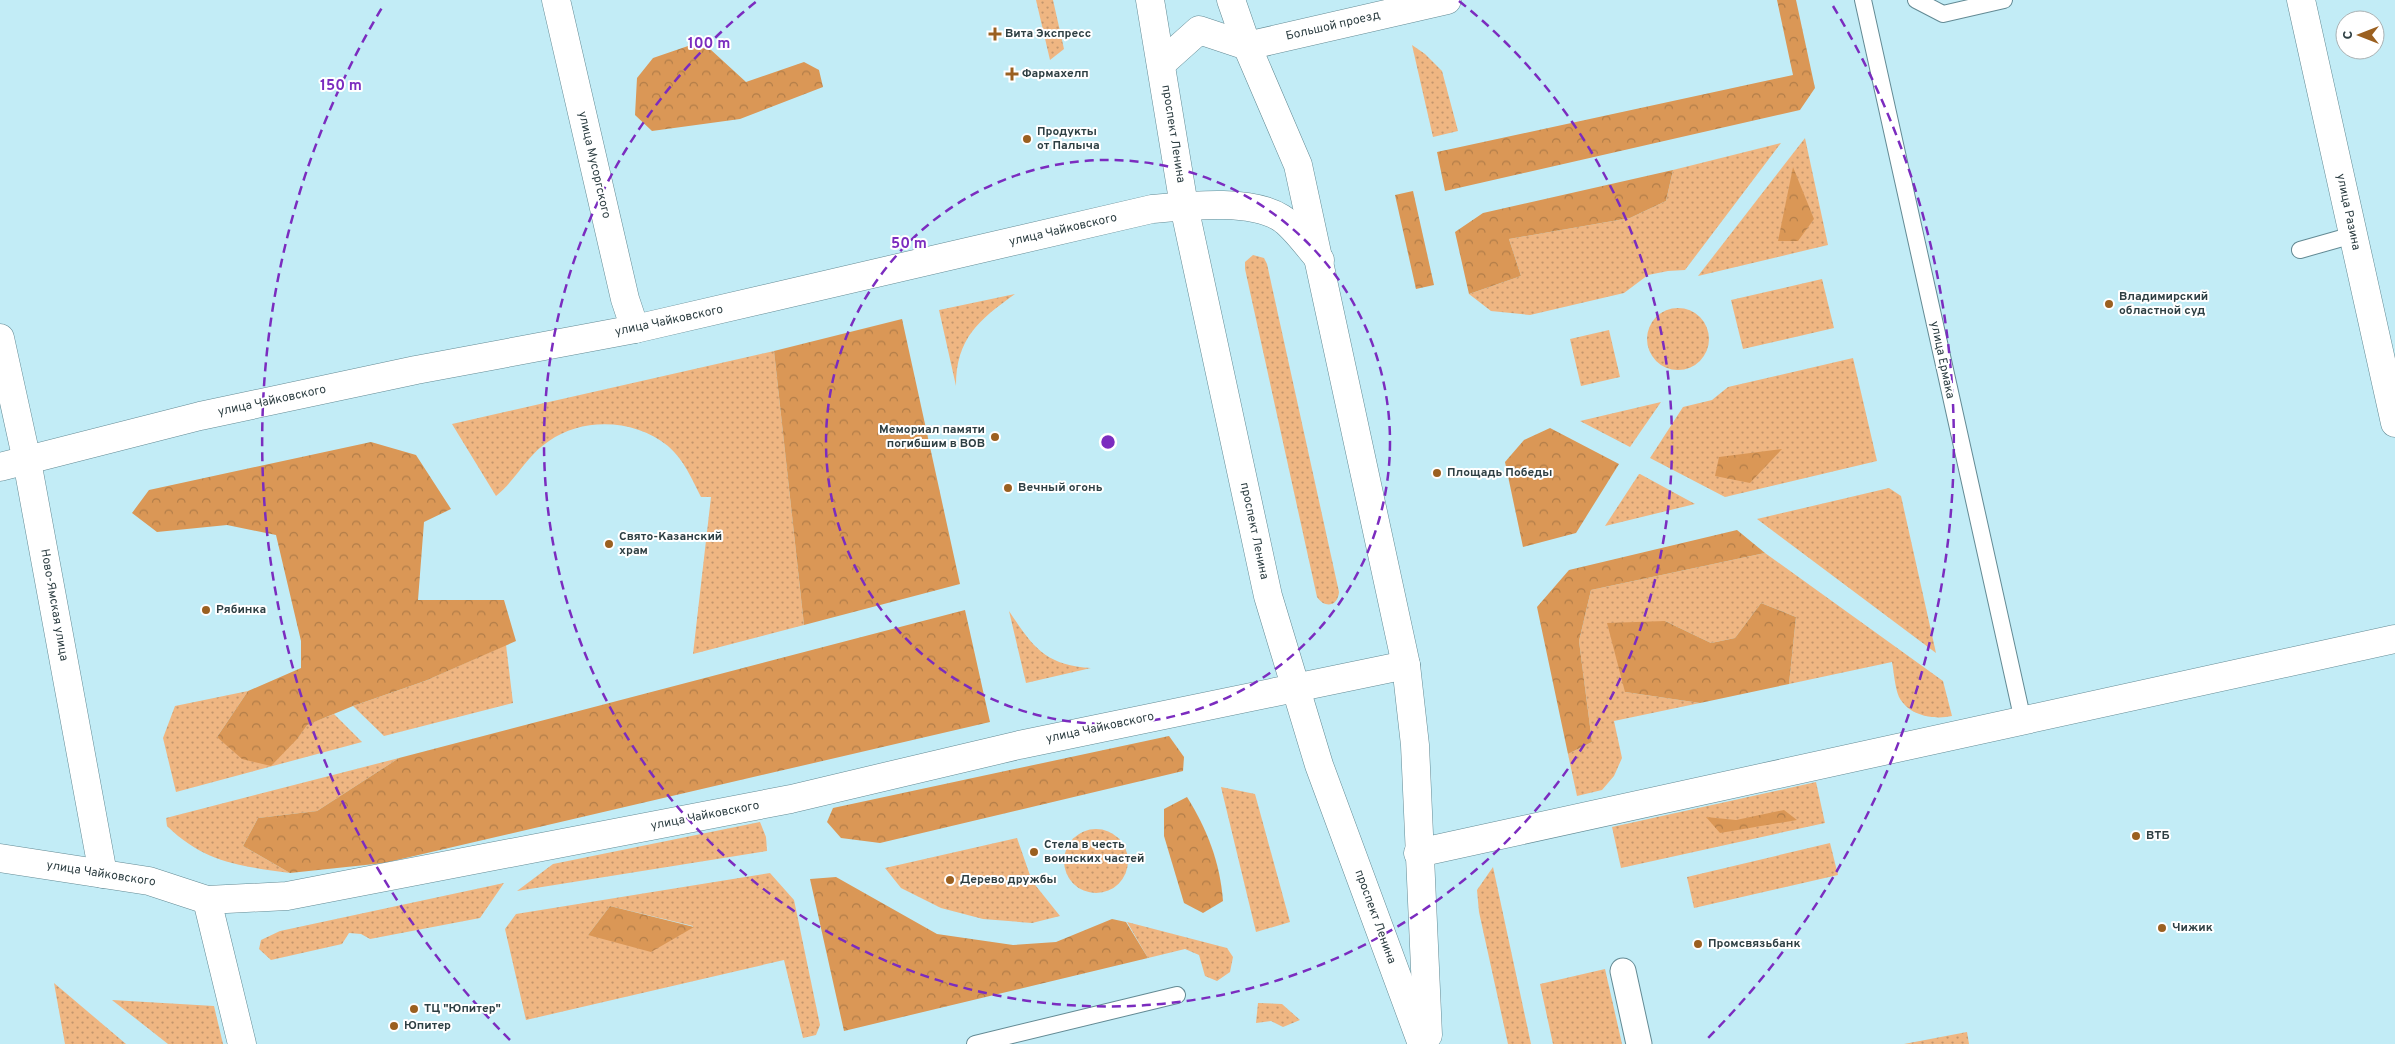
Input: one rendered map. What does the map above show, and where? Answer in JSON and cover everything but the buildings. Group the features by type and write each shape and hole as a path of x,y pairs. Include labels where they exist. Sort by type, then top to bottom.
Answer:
{"main road":[{"name":"улица Мусоргского","path":"556,0 625,299 636,329"},
{"name":"проспект Ленина","path":"1150,0 1184,206 1268,596 1319,765 1422,1044"},
{"path":"1230,0 1247,46 1298,165 1406,665 1415,745 1418,853 1428,1044"},
{"name":"Большой проезд","path":"1247,46 1447,0"},
{"name":"улица Разина","path":"2302,0 2395,423"},
{"path":"1161,64 1199,30 1247,46"},
{"name":"улица Чайковского","path":"0,467 200,416 416,370 636,329 1142,211 1184,206 1258,209 1281,218 1320,260"},
{"name":"Ново-Ямская улица","path":"0,338 27,461 103,874"},
{"path":"1418,853 2395,640"},
{"name":"улица Чайковского","path":"0,858 150,881 207,900 287,896 791,799 1018,745 1406,665"},
{"path":"207,900 242,1044"}],"street":[{"path":"1622,971 1639,1044"}],"lane":[{"name":"улица Ермака","path":"1865,0 2022,721"},
{"path":"1916,0 1943,14 2004,0"},
{"path":"2300,250 2353,234"},
{"path":"975,1044 1177,995"}],"shaded area":[{"path":"1036,0 1053,0 1064,49 1050,60"},
{"path":"1412,45 1425,54 1442,71 1458,131 1433,137"},
{"path":"1805,138 1828,245 1698,276"},
{"path":"1781,143 1685,270 1648,275 1624,293 1530,315 1491,311 1469,294 1521,276 1509,239 1630,218 1666,201 1673,170"},
{"path":"1253,255 1264,258 1267,264 1339,592 1334,603 1331,604 1320,601 1317,597 1245,269 1245,262"},
{"path":"1822,279 1834,328 1743,349 1731,300"},
{"path":"1015,294 991,313 972,332 960,355 956,386 939,310"},
{"path":"1672,308 1684,308 1700,317 1707,327 1709,339 1707,351 1700,361 1684,370 1672,370 1661,365 1652,356 1647,345 1647,333 1652,322 1661,313"},
{"path":"1609,330 1620,377 1581,386 1570,339"},
{"path":"774,351 804,625 693,654 711,497 701,497 674,451 655,437 625,426 609,424 577,428 563,433 541,447 510,483 496,496 452,424"},
{"path":"1853,358 1877,461 1725,497 1650,458 1683,407 1712,400 1728,387"},
{"path":"1661,402 1630,447 1580,421"},
{"path":"1640,474 1695,504 1605,526"},
{"path":"1889,488 1901,496 1936,653 1757,519"},
{"path":"1765,553 1943,681 1952,716 1930,717 1909,709 1899,697 1892,662 1789,684 1796,617 1761,603 1735,638 1711,643 1665,621 1625,692 1700,703 1614,721 1622,758 1614,776 1602,790 1577,796 1568,754 1592,742 1579,641 1591,590"},
{"path":"1009,611 1025,635 1042,652 1062,663 1091,668 1026,683"},
{"path":"506,645 513,703 384,736 353,706 425,681"},
{"path":"248,691 217,737 298,738 306,725 334,714 362,742 176,792 163,738 175,706"},
{"path":"399,758 317,811 258,818 243,846 290,873 224,861 195,848 167,826 166,818"},
{"path":"1816,782 1825,823 1621,868 1612,827"},
{"path":"1221,787 1255,794 1290,922 1256,932"},
{"path":"760,822 766,837 767,851 517,891 553,864"},
{"path":"1096,829 1114,835 1122,843 1128,861 1122,879 1114,887 1096,893 1078,887 1070,879 1064,861 1070,843 1078,835"},
{"path":"1017,838 1032,881 1060,916 1032,923 983,919 941,908 901,888 885,868"},
{"path":"1830,843 1838,875 1694,908 1687,877"},
{"path":"1493,867 1531,1044 1508,1044 1479,912 1477,890"},
{"path":"770,873 794,900 820,1025 816,1035 803,1038 784,960 526,1020 505,929 516,914","holes":["610,906 693,927 588,935"]},
{"path":"504,883 480,918 370,939 361,934 349,933 342,944 271,960 259,949 261,940 280,931"},
{"path":"1127,922 1227,948 1233,957 1230,972 1217,981 1205,976 1199,955 1185,949 1148,958"},
{"path":"1605,969 1622,1044 1553,1044 1540,984"},
{"path":"54,983 126,1044 65,1044"},
{"path":"112,1000 214,1006 223,1044 168,1044"},
{"path":"1258,1003 1282,1004 1300,1020 1283,1027 1271,1021 1256,1023"},
{"path":"1967,1032 1969,1044 1904,1044"}],"green space":[{"path":"1777,0 1796,0 1815,88 1800,110 1445,191 1437,152 1793,75"},
{"path":"688,46 710,49 746,82 804,62 819,70 823,87 740,119 652,131 635,115 637,78 653,58"},
{"path":"1793,167 1814,219 1798,241 1778,241"},
{"path":"1673,170 1666,201 1630,218 1509,239 1521,276 1469,294 1455,232 1483,213"},
{"path":"1413,191 1434,285 1416,289 1395,195"},
{"path":"902,319 960,584 804,625 774,351"},
{"path":"1550,428 1619,464 1576,533 1523,547 1505,462 1524,440"},
{"path":"371,442 416,455 451,509 424,522 418,600 504,600 516,641 425,681 353,706 307,725 298,738 271,766 242,759 217,737 248,691 301,668 301,641 276,535 227,525 157,532 132,513 149,490"},
{"path":"1782,449 1750,483 1715,476 1719,457"},
{"path":"1737,530 1765,553 1591,590 1579,641 1592,742 1568,754 1537,607 1569,570"},
{"path":"1761,603 1796,617 1789,684 1700,703 1625,692 1607,623 1665,621 1711,643 1735,638"},
{"path":"965,610 990,722 384,863 290,873 243,846 258,818 317,811 399,758"},
{"path":"1169,736 1184,757 1183,771 880,843 841,838 827,822 833,808"},
{"path":"1187,797 1201,821 1216,859 1223,901 1203,913 1184,903 1164,836 1164,809"},
{"path":"1784,810 1797,820 1720,833 1706,817 1736,820"},
{"path":"836,877 937,934 1013,945 1056,942 1112,919 1126,922 1148,958 844,1031 810,879"},
{"path":"610,906 694,927 651,952 588,935"}],"place":[{"name":"Вита Экспресс","path":"995,34"},
{"name":"Фармахелп","path":"1012,74"},
{"name":"Продукты от Палыча","path":"1027,139"},
{"name":"Владимирский областной суд","path":"2109,304"},
{"name":"Мемориал памяти погибшим в ВОВ","path":"995,437"},
{"name":"Площадь Победы","path":"1437,473"},
{"name":"Вечный огонь","path":"1008,488"},
{"name":"Свято-Казанский храм","path":"609,544"},
{"name":"Рябинка","path":"206,610"},
{"name":"ВТБ","path":"2136,836"},
{"name":"Стела в честь воинских частей","path":"1034,852"},
{"name":"Дерево дружбы","path":"950,880"},
{"name":"Чижик","path":"2162,928"},
{"name":"Промсвязьбанк","path":"1698,944"},
{"name":"ТЦ \"Юпитер\"","path":"414,1009"},
{"name":"Юпитер","path":"394,1026"}]}
